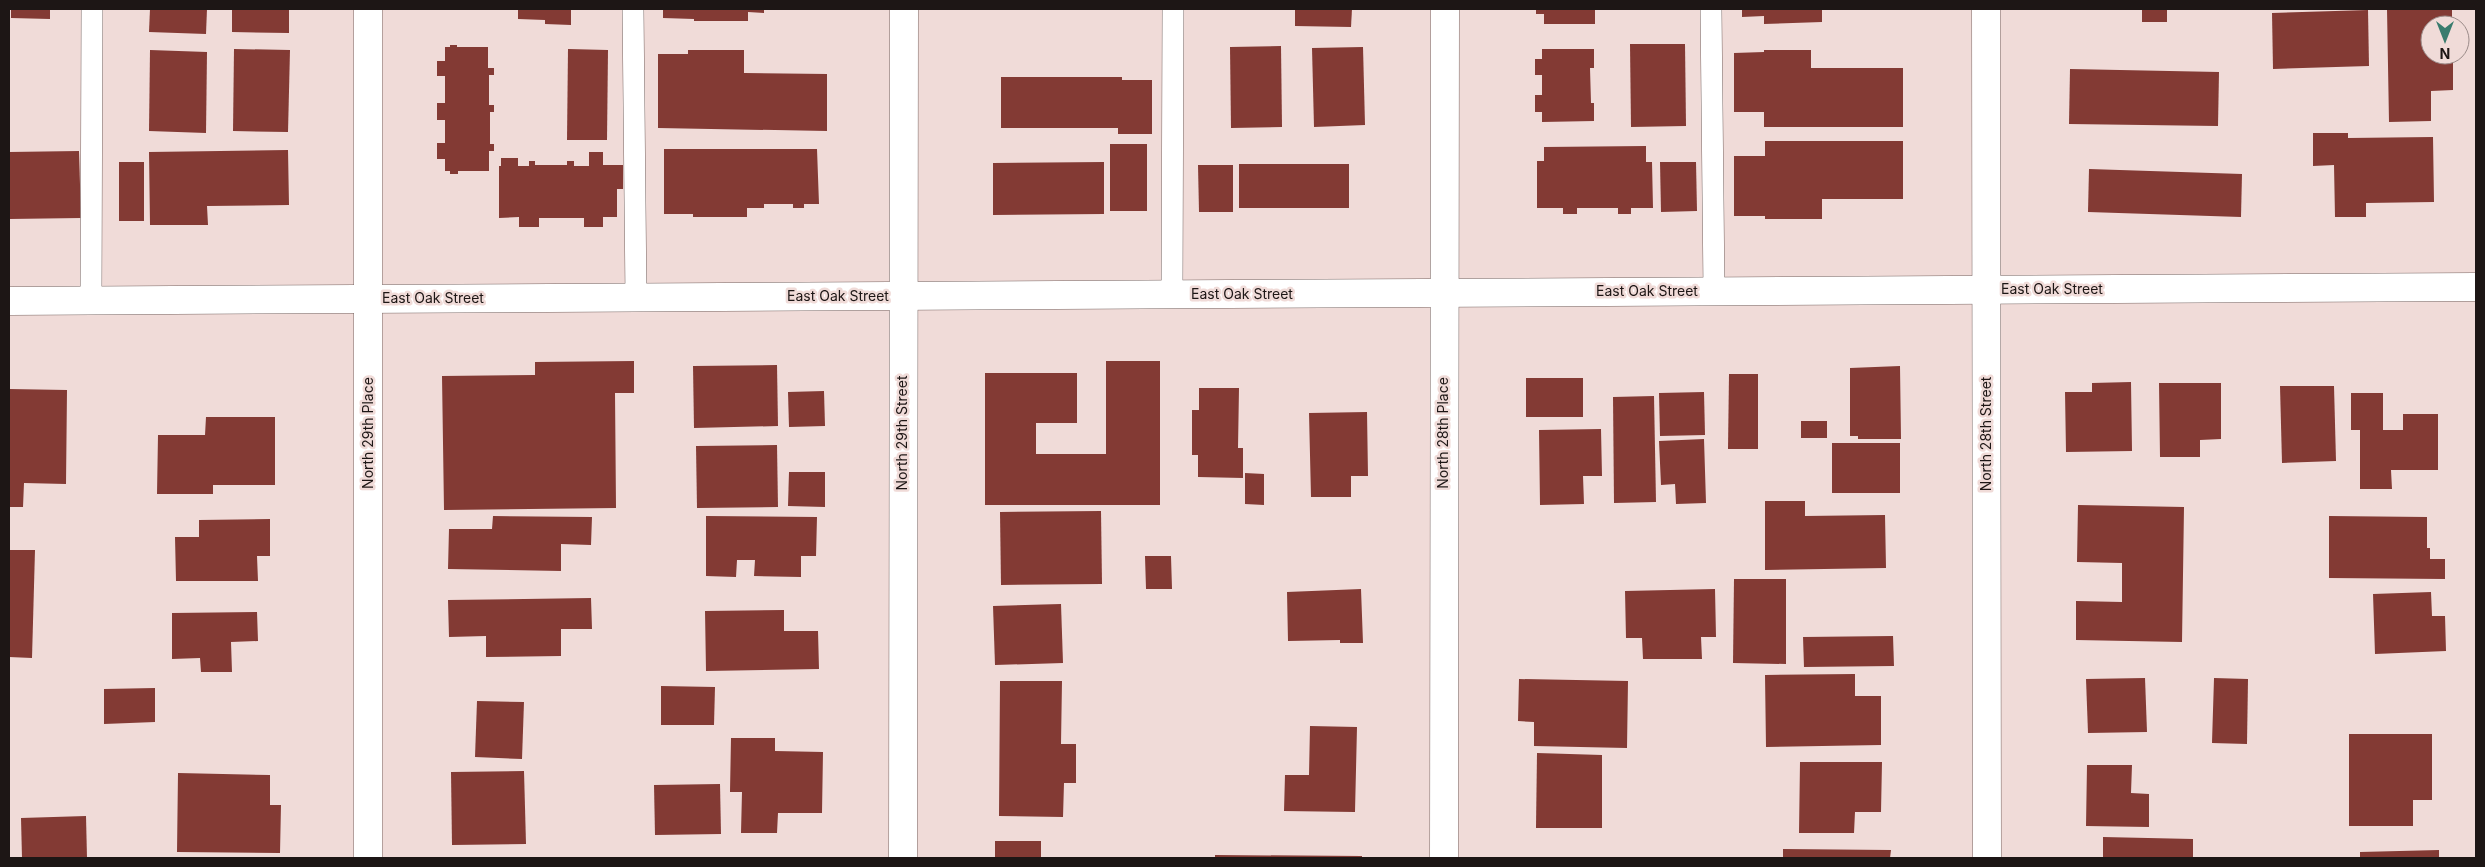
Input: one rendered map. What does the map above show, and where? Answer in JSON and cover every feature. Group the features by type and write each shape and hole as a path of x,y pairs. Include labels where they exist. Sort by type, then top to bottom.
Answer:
{"street":[{"name":"North 29th Place","path":"368,9 368,858"},
{"name":"North 29th Street","path":"903,858 902,296 904,9"},
{"name":"North 28th Place","path":"1444,858 1443,293 1445,9"},
{"name":"North 28th Street","path":"1986,9 1987,858"},
{"name":"East Oak Street","path":"9,301 2476,286"}],"lane":[{"path":"91,300 92,9"},
{"path":"633,9 636,298"},
{"path":"1172,294 1173,9"},
{"path":"1711,9 1714,291"}],"building":[{"path":"11,9 50,9 50,19 11,18"},
{"path":"150,9 207,9 206,34 149,32"},
{"path":"232,9 289,9 289,33 232,32"},
{"path":"518,9 571,9 571,25 545,24 545,20 518,19"},
{"path":"663,9 764,9 764,13 748,12 748,21 694,21 694,19 663,18"},
{"path":"1295,9 1352,9 1351,27 1295,26"},
{"path":"1536,9 1595,9 1595,24 1544,24 1544,14 1536,14"},
{"path":"1742,9 1822,9 1822,22 1764,24 1764,16 1742,17"},
{"path":"2142,9 2167,9 2167,22 2142,22"},
{"path":"2387,9 2452,9 2452,15 2420,15 2420,65 2453,65 2453,90 2431,91 2431,121 2389,122"},
{"path":"2368,10 2369,66 2273,69 2272,13"},
{"path":"1630,44 1685,44 1686,126 1631,127"},
{"path":"450,45 457,45 457,47 488,47 488,68 494,68 494,75 489,75 489,105 494,105 494,112 490,112 490,144 494,144 494,151 489,151 489,171 458,171 458,174 450,174 450,171 445,171 445,159 437,159 437,143 445,143 445,120 437,120 437,103 445,103 445,76 437,76 437,61 445,61 445,47 450,47"},
{"path":"1281,46 1282,127 1231,128 1230,47"},
{"path":"1363,47 1365,125 1314,127 1312,48"},
{"path":"234,49 290,50 288,132 233,131"},
{"path":"568,49 608,50 607,140 567,140"},
{"path":"1542,49 1594,49 1594,68 1590,68 1591,103 1594,103 1594,121 1542,122 1542,112 1535,112 1535,95 1542,95 1542,75 1535,75 1535,59 1542,59"},
{"path":"150,50 207,52 206,133 149,131"},
{"path":"688,50 744,50 744,73 827,74 827,131 658,128 658,54 688,54"},
{"path":"1764,50 1811,50 1811,68 1903,68 1903,127 1764,127 1764,112 1734,112 1734,53 1764,52"},
{"path":"2070,69 2219,72 2218,126 2069,124"},
{"path":"1001,77 1122,77 1122,80 1152,80 1152,134 1118,134 1118,128 1001,128"},
{"path":"2313,133 2348,133 2348,138 2433,137 2434,202 2366,203 2366,217 2335,217 2334,165 2313,166"},
{"path":"1765,141 1903,141 1903,199 1822,199 1822,219 1765,219 1765,216 1734,216 1734,156 1765,156"},
{"path":"1110,144 1147,144 1147,211 1110,211"},
{"path":"1646,146 1646,162 1652,162 1653,208 1631,208 1631,214 1618,214 1618,208 1577,208 1577,214 1563,214 1563,208 1537,208 1537,161 1544,161 1544,147"},
{"path":"664,149 817,149 819,204 804,204 804,208 793,208 793,204 764,204 764,208 747,208 747,217 693,217 693,214 664,214"},
{"path":"288,150 289,205 207,206 208,225 150,225 149,152"},
{"path":"79,151 81,218 9,219 9,152"},
{"path":"589,152 603,152 603,165 623,165 623,189 617,189 617,217 603,217 603,227 584,227 584,218 539,218 539,227 519,227 519,217 499,218 499,166 501,166 501,158 518,158 518,166 529,166 529,161 535,161 535,165 567,165 567,161 574,161 574,166 589,166"},
{"path":"119,162 144,162 144,221 119,221"},
{"path":"1104,162 1104,214 993,215 993,163"},
{"path":"1660,162 1696,162 1697,211 1661,212"},
{"path":"1239,164 1349,164 1349,208 1239,208"},
{"path":"1198,165 1233,165 1233,212 1199,212"},
{"path":"2089,169 2242,174 2241,217 2088,212"},
{"path":"634,361 634,393 615,393 616,508 444,510 442,376 535,375 535,362"},
{"path":"1106,361 1160,361 1160,505 985,505 985,373 1077,373 1077,423 1036,423 1036,454 1106,454"},
{"path":"777,365 778,426 694,428 693,366"},
{"path":"1900,366 1901,439 1858,439 1858,436 1850,436 1850,368"},
{"path":"1729,374 1758,374 1758,449 1728,449"},
{"path":"1526,378 1583,378 1583,417 1526,417"},
{"path":"2131,382 2132,451 2066,452 2065,392 2092,392 2092,383"},
{"path":"2159,383 2221,383 2221,439 2200,440 2200,457 2160,457"},
{"path":"2280,386 2334,386 2336,461 2282,463"},
{"path":"1199,388 1239,388 1238,448 1243,448 1243,478 1198,477 1198,455 1192,455 1192,410 1199,410"},
{"path":"9,389 67,390 66,484 24,483 23,507 9,507"},
{"path":"824,391 825,426 789,427 788,392"},
{"path":"1704,392 1705,435 1660,436 1659,393"},
{"path":"2351,393 2383,393 2383,430 2403,430 2403,414 2438,414 2438,470 2391,470 2392,489 2360,489 2360,430 2351,430"},
{"path":"1654,396 1656,502 1614,503 1613,397"},
{"path":"1367,412 1368,476 1351,476 1351,497 1311,497 1309,413"},
{"path":"206,417 275,417 275,485 213,485 213,494 157,494 158,435 205,435"},
{"path":"1801,421 1827,421 1827,438 1801,438"},
{"path":"1601,429 1602,476 1583,476 1584,504 1540,505 1539,430"},
{"path":"1704,439 1706,503 1676,504 1675,484 1661,485 1659,441"},
{"path":"1832,443 1900,443 1900,493 1832,493"},
{"path":"777,445 778,507 697,508 696,446"},
{"path":"789,472 825,472 825,507 788,506"},
{"path":"1245,473 1264,474 1264,505 1245,504"},
{"path":"1765,501 1805,501 1805,516 1885,515 1886,568 1765,570"},
{"path":"2078,505 2184,507 2182,642 2076,640 2076,601 2122,602 2122,563 2077,562"},
{"path":"1101,511 1102,584 1001,585 1000,512"},
{"path":"493,516 592,517 591,545 561,544 561,571 448,569 449,529 492,529"},
{"path":"706,516 817,517 816,556 801,556 801,577 754,576 755,560 737,560 736,577 706,576"},
{"path":"2329,516 2427,517 2427,548 2430,548 2430,559 2445,559 2445,579 2329,578"},
{"path":"270,519 270,556 257,556 258,581 176,581 175,537 199,537 199,520"},
{"path":"9,550 35,550 32,658 9,657"},
{"path":"1145,556 1171,556 1172,589 1146,589"},
{"path":"1734,579 1786,579 1786,664 1733,663"},
{"path":"1361,589 1363,643 1340,643 1340,640 1288,641 1287,592"},
{"path":"1715,589 1716,637 1701,637 1702,659 1643,659 1642,638 1626,638 1625,591"},
{"path":"2431,592 2432,616 2445,616 2446,651 2375,654 2373,594"},
{"path":"591,598 592,629 561,629 561,656 486,657 486,636 449,637 448,600"},
{"path":"1061,604 1063,663 995,665 993,606"},
{"path":"784,610 784,631 818,631 819,669 706,671 705,611"},
{"path":"257,612 258,641 231,642 232,672 201,672 200,658 172,659 172,613"},
{"path":"1893,636 1894,666 1804,667 1803,637"},
{"path":"1855,674 1855,696 1881,696 1881,745 1766,747 1765,675"},
{"path":"2145,678 2147,732 2088,733 2086,679"},
{"path":"2214,678 2248,679 2247,744 2212,743"},
{"path":"1519,679 1628,681 1627,748 1534,746 1534,722 1518,721"},
{"path":"1000,681 1062,681 1061,744 1076,744 1076,783 1064,783 1063,817 999,816"},
{"path":"661,686 715,687 714,725 661,725"},
{"path":"155,688 155,722 104,724 104,689"},
{"path":"477,701 524,702 522,759 475,757"},
{"path":"1310,726 1357,727 1355,812 1284,811 1285,775 1309,775"},
{"path":"2349,734 2432,734 2432,800 2413,800 2413,826 2349,826"},
{"path":"731,738 775,738 775,751 823,752 822,813 778,813 777,833 741,833 742,792 730,792"},
{"path":"1537,753 1602,755 1602,828 1536,828"},
{"path":"1800,762 1882,762 1881,812 1855,812 1854,833 1799,833"},
{"path":"2087,765 2132,765 2131,793 2149,794 2149,827 2086,826"},
{"path":"524,771 526,844 452,845 451,772"},
{"path":"178,773 270,775 270,805 281,805 280,853 177,852"},
{"path":"720,784 721,834 655,835 654,785"},
{"path":"86,816 87,858 22,858 21,818"},
{"path":"2103,837 2193,839 2193,858 2103,858"},
{"path":"995,841 1041,841 1041,858 995,858"},
{"path":"1783,849 1891,850 1890,858 1783,858"},
{"path":"2439,850 2439,858 2360,858 2360,852"},
{"path":"1215,855 1362,856 1362,858 1215,858"}]}
